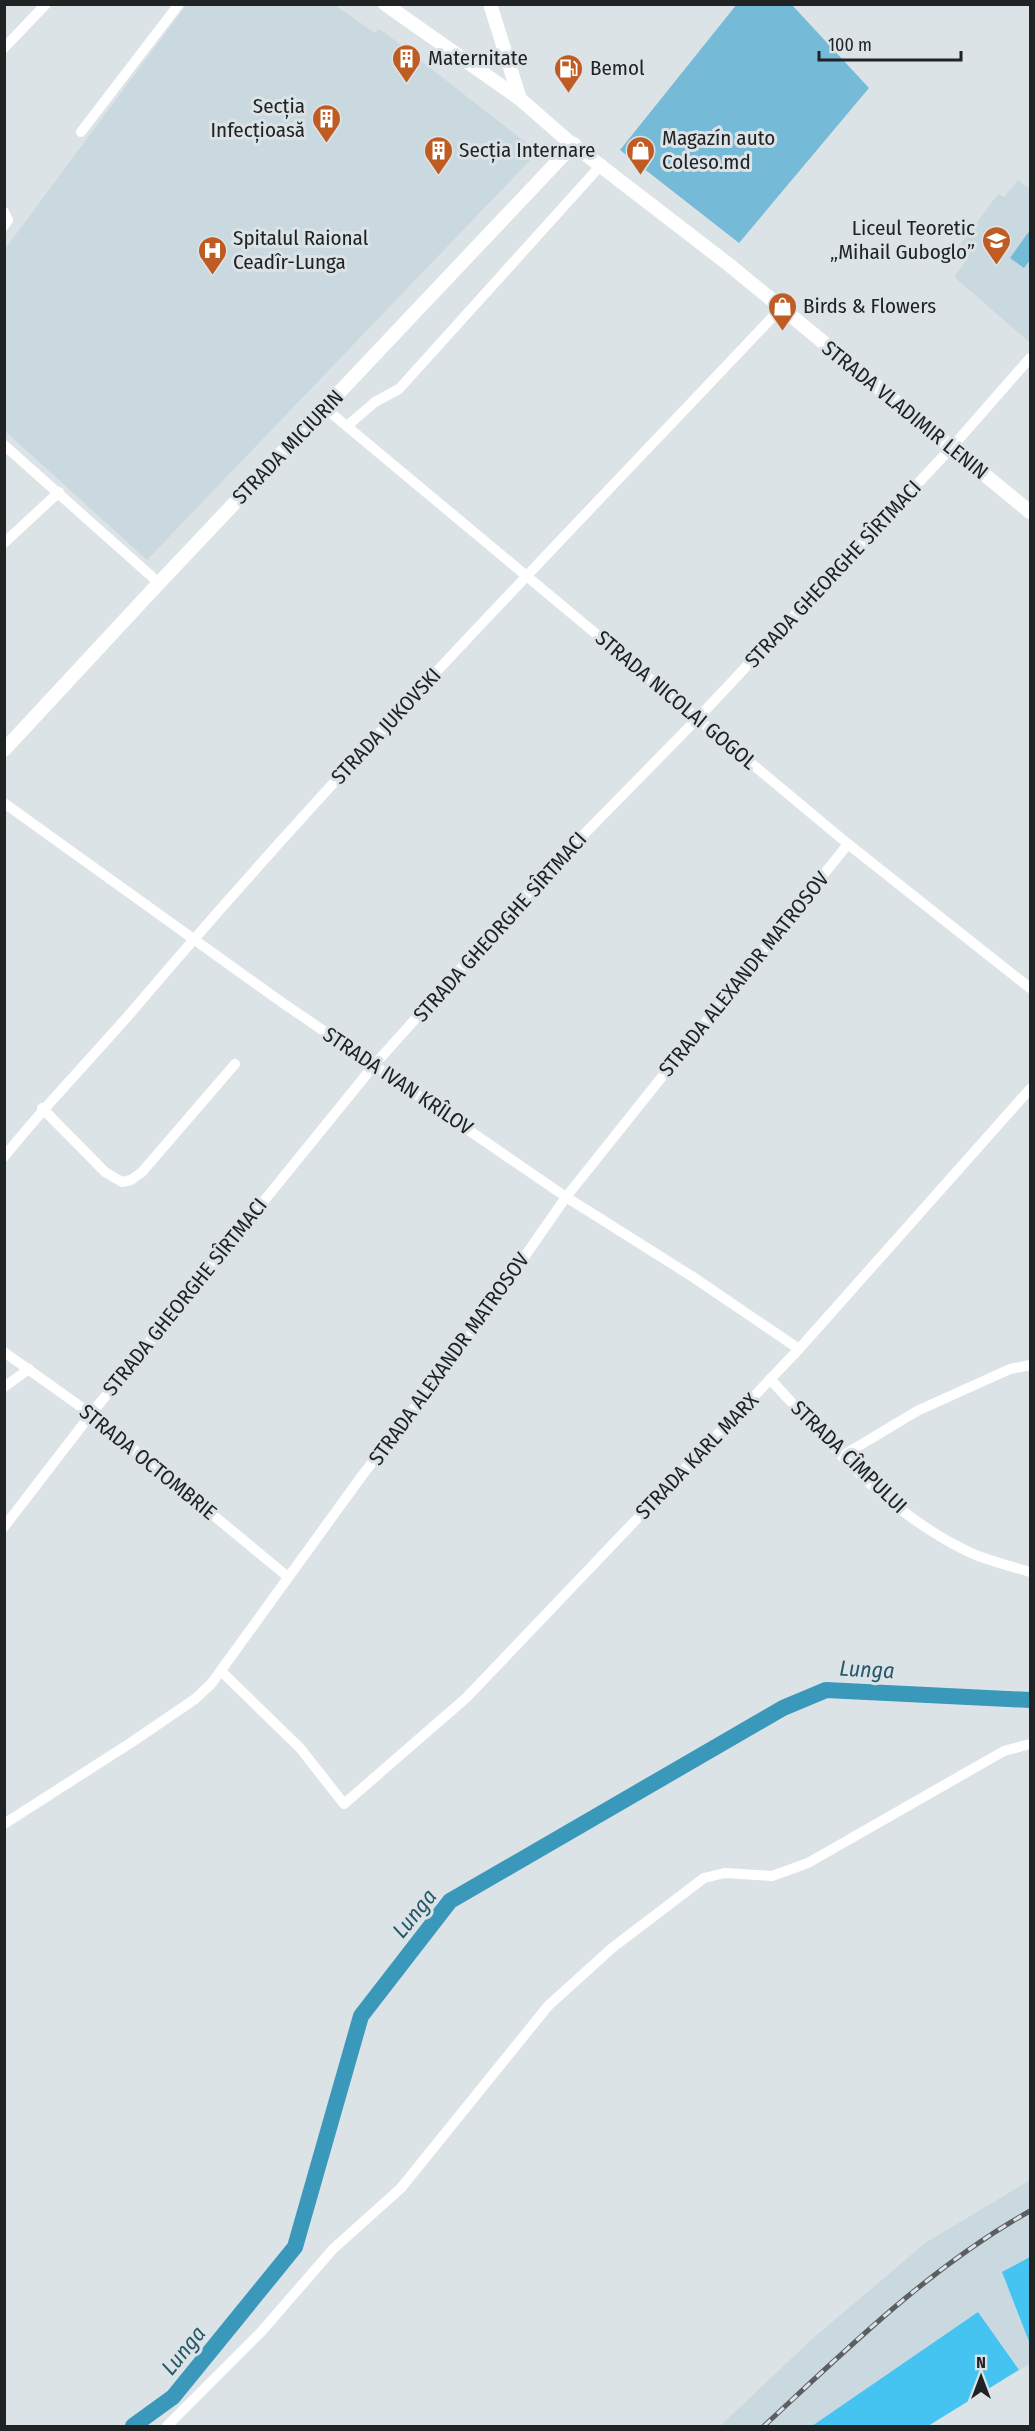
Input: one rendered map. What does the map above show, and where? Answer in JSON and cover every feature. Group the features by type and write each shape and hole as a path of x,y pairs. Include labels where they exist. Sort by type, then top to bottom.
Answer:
{"main road":[{"name":"STRADA VLADIMIR LENIN","path":"385,4 520,99 781,308 1030,512"},
{"path":"490,4 520,99"},
{"name":"STRADA MICIURIN","path":"4,750 574,144"}],"street":[{"path":"4,48 46,4"},
{"path":"81,132 179,4"},
{"path":"347,426 375,402 399,389 602,164"},
{"path":"4,212 8,220 4,226"},
{"name":"STRADA JUKOVSKI","path":"4,1157 42,1108 120,1025 194,938 363,749 781,308"},
{"name":"STRADA GHEORGHE SÎRTMACI","path":"4,1527 91,1414 375,1064 547,872 698,718 952,447 1030,358"},
{"name":"STRADA NICOLAI GOGOL","path":"325,408 848,844 1030,988"},
{"path":"4,445 159,583"},
{"path":"4,543 59,492"},
{"name":"STRADA IVAN KRÎLOV","path":"4,803 280,1001 566,1197 693,1277 799,1349"},
{"name":"STRADA ALEXANDR MATROSOV","path":"4,1824 57,1792 195,1699 221,1671 288,1577 466,1341 566,1197 848,844"},
{"path":"42,1108 105,1172 122,1182 131,1180 142,1172 235,1064"},
{"name":"STRADA KARL MARX","path":"221,1671 300,1748 344,1804 466,1698 799,1349 1030,1089"},
{"name":"STRADA OCTOMBRIE","path":"4,1352 91,1414 288,1577"},
{"path":"842,1456 917,1411 1010,1369 1030,1365"},
{"path":"4,1387 29,1369"},
{"name":"STRADA CÎMPULUI","path":"770,1379 887,1500 925,1528 971,1553 1030,1572"},
{"path":"167,2427 261,2332 333,2250 401,2188 548,2006 621,1941 704,1878 725,1873 772,1876 808,1863 1004,1751 1030,1744"}],"shaded area":[{"name":"Spitalul Raional Ceadîr-Lunga","path":"187,4 335,5 375,33 379,29 388,35 538,152 147,560 5,431 5,249"},
{"path":"737,4 792,5 869,88 739,243 620,150"},
{"name":"Liceul Teoretic „Mihail Guboglo”","path":"1018,180 1030,189 1030,338 1028,341 954,277 969,256 958,247 998,194 1004,197"},
{"path":"1030,230 1030,260 1024,268 1010,258"},
{"path":"1030,2180 1030,2364 965,2400 929,2426 720,2426 811,2340 925,2243"},
{"path":"1030,2257 1030,2344 1002,2272"},
{"path":"978,2312 1019,2370 928,2426 812,2426"}],"waterway":[{"name":"Lunga","path":"133,2426 173,2397 295,2247 361,2016 450,1901 783,1708 826,1690 1030,1700"}],"railway":[{"path":"764,2426 859,2338 924,2283 993,2233 1030,2211"}],"place":[{"name":"Maternitate","path":"407,84"},
{"name":"Bemol","path":"569,94"},
{"name":"Secția Infecțioasă","path":"326,144"},
{"name":"Secția Internare","path":"438,176"},
{"name":"Magazín auto Coleso.md","path":"641,176"},
{"name":"Liceul Teoretic „Mihail Guboglo”","path":"996,266"},
{"name":"Spitalul Raional Ceadîr-Lunga","path":"212,276"},
{"name":"Birds & Flowers","path":"782,332"}]}
